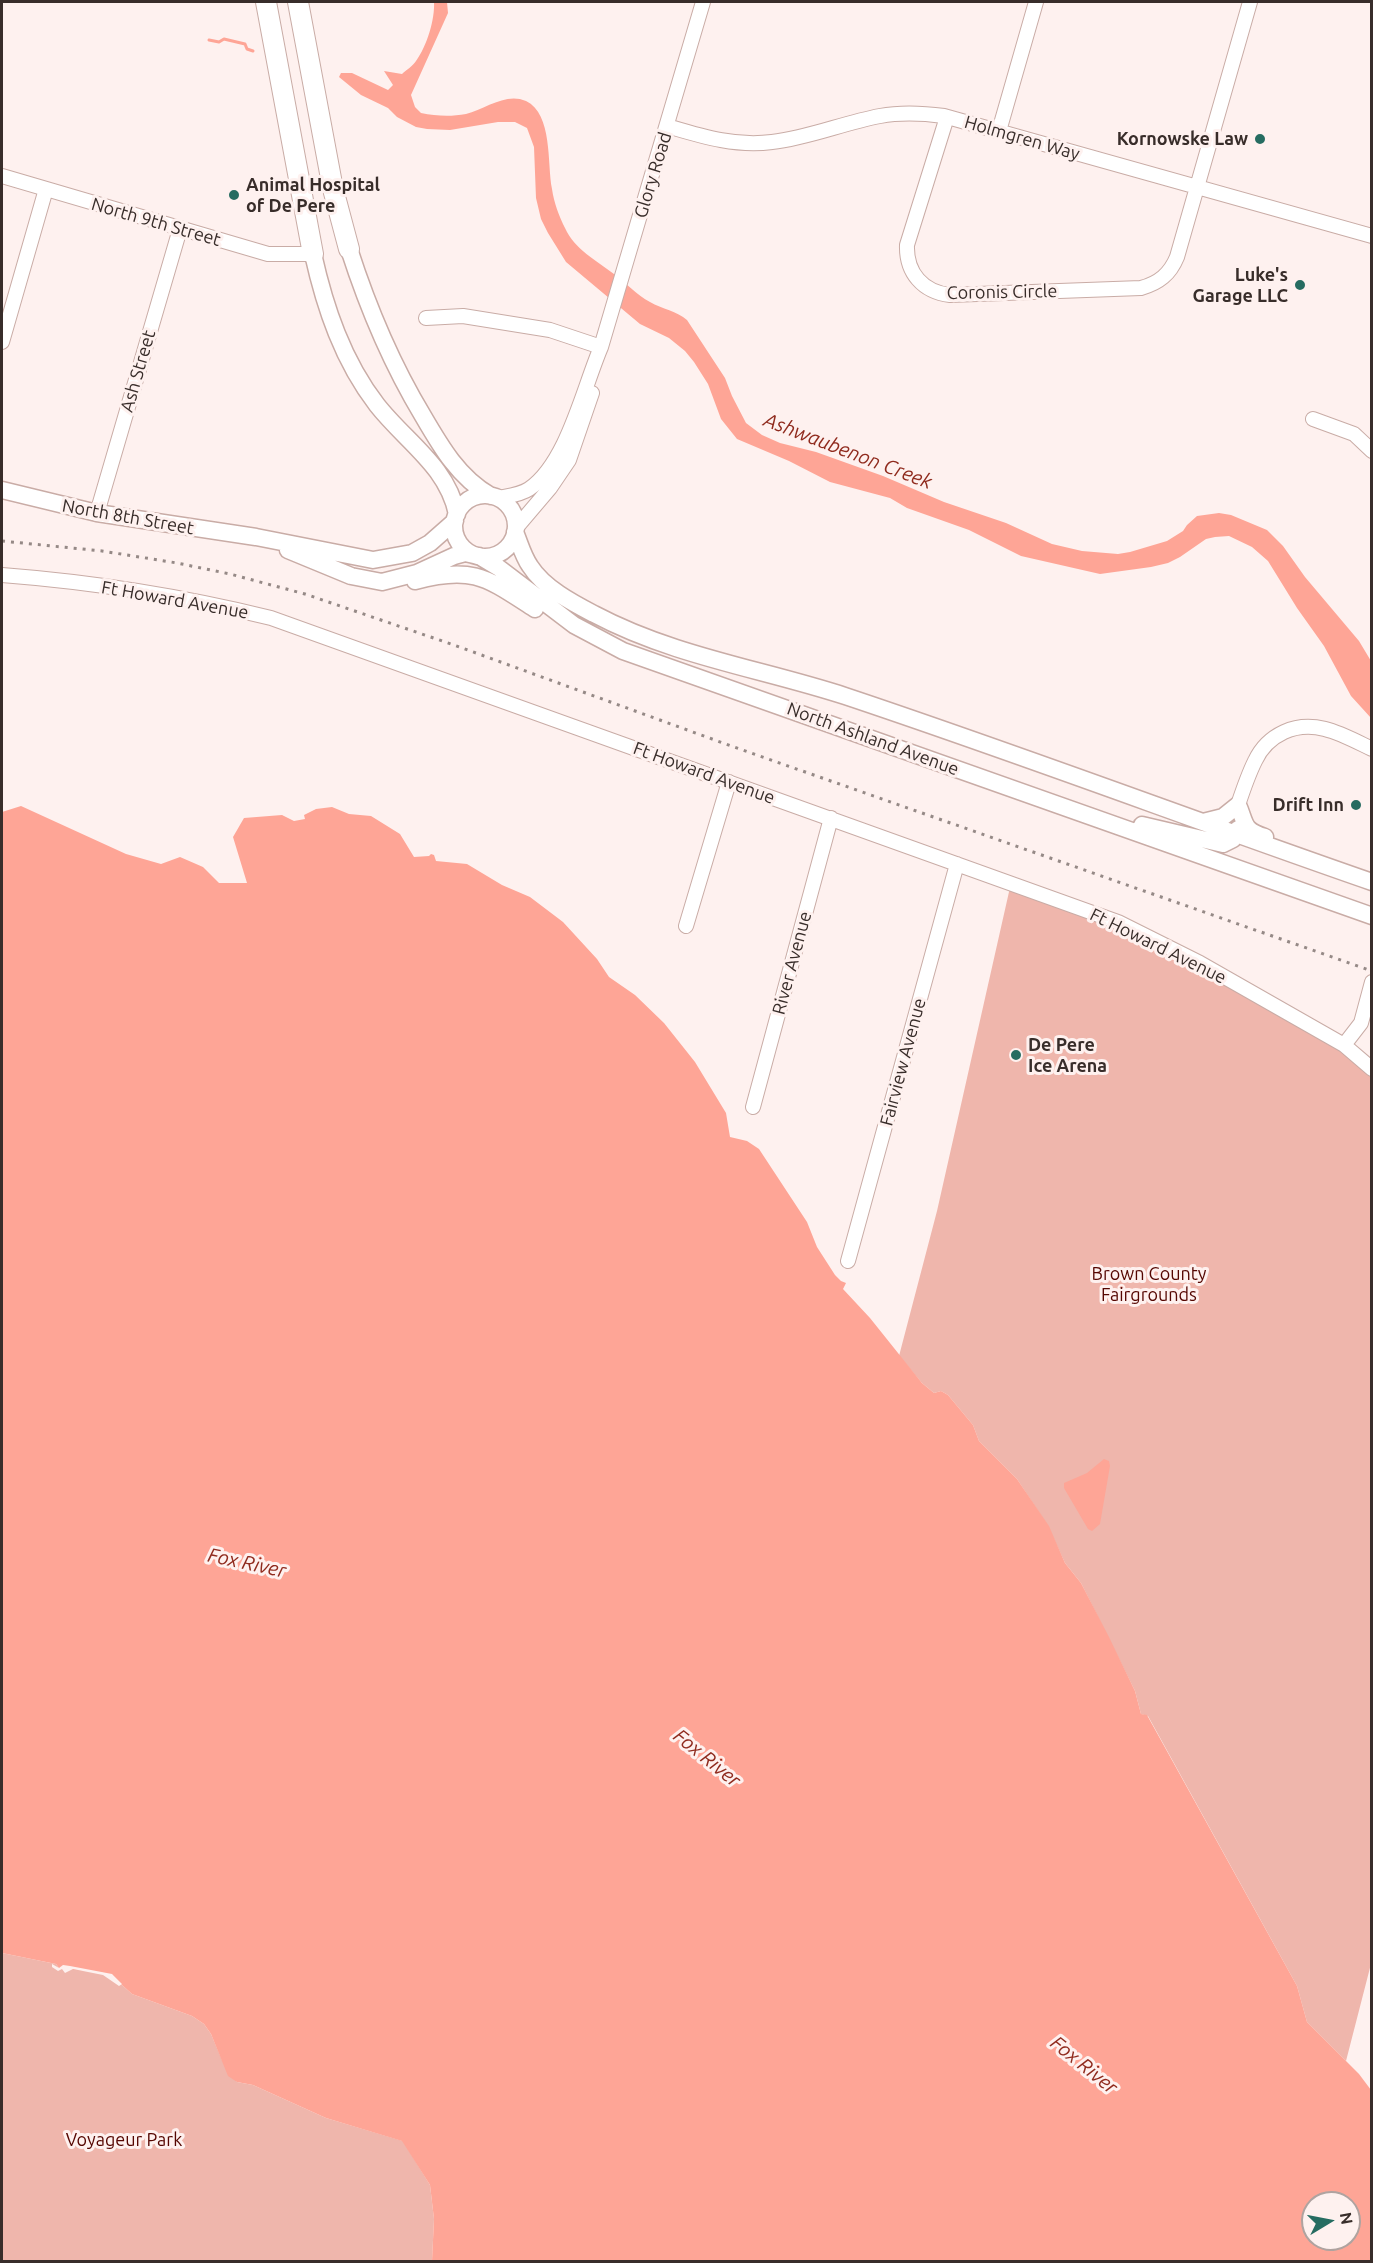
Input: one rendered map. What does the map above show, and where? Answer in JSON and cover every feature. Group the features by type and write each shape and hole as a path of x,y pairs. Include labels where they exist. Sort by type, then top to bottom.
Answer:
{"highway":[{"path":"266,2 313,254"},
{"path":"298,2 326,155 349,249"}],"main road":[{"path":"349,249 376,327 442,448 472,485 510,508 514,515 515,530 506,549 498,554 476,556"},
{"path":"313,254 330,318 350,364 377,405 443,477 452,492 456,518 455,532 459,541 465,549 499,568 574,625"},
{"name":"North 8th Street","path":"2,490 97,513 256,537 373,560 412,553 430,543 456,518"},
{"path":"456,518 462,506 471,499 480,496 494,497"},
{"name":"North Ashland Avenue","path":"515,530 532,569 546,583 565,597 626,629 661,644 844,696 1371,882"},
{"name":"North 8th Street","path":"256,537 351,576 381,582 417,573 454,556 465,553 476,556"},
{"name":"North Ashland Avenue","path":"381,582 390,585 409,583 452,573 478,576 510,592 560,624 574,625 600,640 643,659 1371,916"},
{"path":"1203,822 1240,810"},
{"path":"1085,814 1126,821 1212,843 1229,842 1236,835 1240,810"},
{"path":"1240,810 1247,828 1256,835 1371,875"},
{"path":"1173,846 1175,854 1371,926"}],"street":[{"name":"Glory Road","path":"494,497 528,490 540,479 563,446 601,347 704,2"},
{"path":"999,131 1036,2"},
{"name":"Coronis Circle","path":"947,117 907,245 909,264 916,279 931,290 942,294 1141,288 1151,285 1160,280 1173,266 1250,2"},
{"name":"Holmgren Way","path":"667,126 710,138 753,143 790,139 881,116 923,114 947,117 1371,236"},
{"name":"North 9th Street","path":"2,176 268,254 313,254"},
{"path":"2,342 46,189"},
{"name":"Ash Street","path":"97,513 180,229"},
{"path":"426,318 464,316 550,330 601,347"},
{"name":"Glory Road","path":"515,530 550,488 569,460 598,377 601,347"},
{"path":"1313,419 1354,434 1371,451"},
{"name":"Ft Howard Avenue","path":"2,575 50,579 205,601 270,618 831,818 1118,922 1200,963 1344,1045 1371,1069"},
{"path":"1240,810 1250,771 1262,749 1274,738 1294,728 1322,727 1371,749"},
{"path":"686,926 729,782"},
{"name":"River Avenue","path":"753,1107 831,818"},
{"name":"Fairview Avenue","path":"848,1261 957,864"},
{"path":"1344,1045 1361,1023 1371,982"}],"green space":[{"name":"Brown County Fairgrounds","path":"1011,883 1200,963 1371,1069 1372,1960 1346,2061 1307,2022 1297,1986 1148,1716 1141,1714 1135,1691 1081,1583 1065,1563 1048,1526 1017,1479 979,1441 973,1425 948,1395 941,1391 934,1393 922,1383 899,1356 937,1211"},
{"name":"Voyageur Park","path":"2,1953 56,1964 59,1968 73,1966 112,1976 132,1994 192,2016 204,2024 222,2060 237,2082 253,2085 326,2118 403,2141 430,2185 434,2219 432,2261 2,2261"}],"water":[{"path":"434,2 447,2 448,13 411,95 415,107 421,113 454,116 511,99 526,101 535,107 545,128 554,199 569,236 587,254 641,296 687,320 725,378 746,423 762,435 780,443 816,452 883,476 944,502 1006,523 1052,544 1082,551 1118,554 1130,552 1167,541 1183,531 1197,516 1219,513 1231,515 1267,530 1283,546 1305,577 1359,641 1371,661 1371,718 1351,696 1324,646 1268,561 1252,547 1229,536 1206,539 1168,563 1100,574 1021,556 969,530 907,508 890,498 830,482 789,461 737,439 721,419 708,384 685,351 669,338 640,324 566,262 541,219 536,198 534,147 527,128 515,122 498,122 450,130 416,127 397,117 388,108 361,95 339,77 341,73 352,73 388,90 393,85 384,71 402,74 415,63 424,48 430,32"},
{"name":"Fox River","path":"21,806 126,854 161,864 180,857 203,867 219,883 247,883 233,837 244,818 282,815 294,821 305,819 304,815 316,809 332,807 349,814 371,816 400,834 414,857 431,854 434,855 436,861 467,864 502,885 530,897 563,922 597,959 609,977 635,995 664,1023 695,1062 726,1113 730,1137 747,1141 759,1149 807,1222 817,1247 835,1275 846,1283 843,1289 870,1318 922,1383 934,1393 941,1391 948,1395 973,1425 979,1441 1017,1479 1049,1526 1065,1563 1081,1583 1135,1691 1141,1714 1147,1715 1297,1986 1307,2022 1359,2074 1371,2090 1371,2261 432,2261 434,2219 430,2185 402,2141 326,2118 253,2085 237,2082 228,2076 211,2034 204,2024 192,2016 132,1994 112,1976 59,1968 56,1964 2,1953 2,812"},
{"path":"1104,1459 1109,1461 1110,1466 1100,1524 1092,1531 1088,1529 1064,1488 1064,1483 1087,1473"}],"pier":[{"path":"52,1964 59,1968 63,1965 112,1974 122,1984 119,1986 103,1975 73,1969 65,1973 62,1969 58,1971 52,1967"}],"waterway":[{"path":"209,40 219,42 224,39 245,44 247,49 253,51"}],"railway":[{"path":"2,541 102,551 177,563 305,594 1372,971"}],"place":[{"name":"Kornowske Law","path":"1260,139"},
{"name":"Animal Hospital of De Pere","path":"234,195"},
{"name":"Luke's Garage LLC","path":"1300,285"},
{"name":"Drift Inn","path":"1356,805"},
{"name":"De Pere Ice Arena","path":"1016,1055"}],"water label":[{"name":"Ashwaubenon Creek","path":"848,451"}]}
